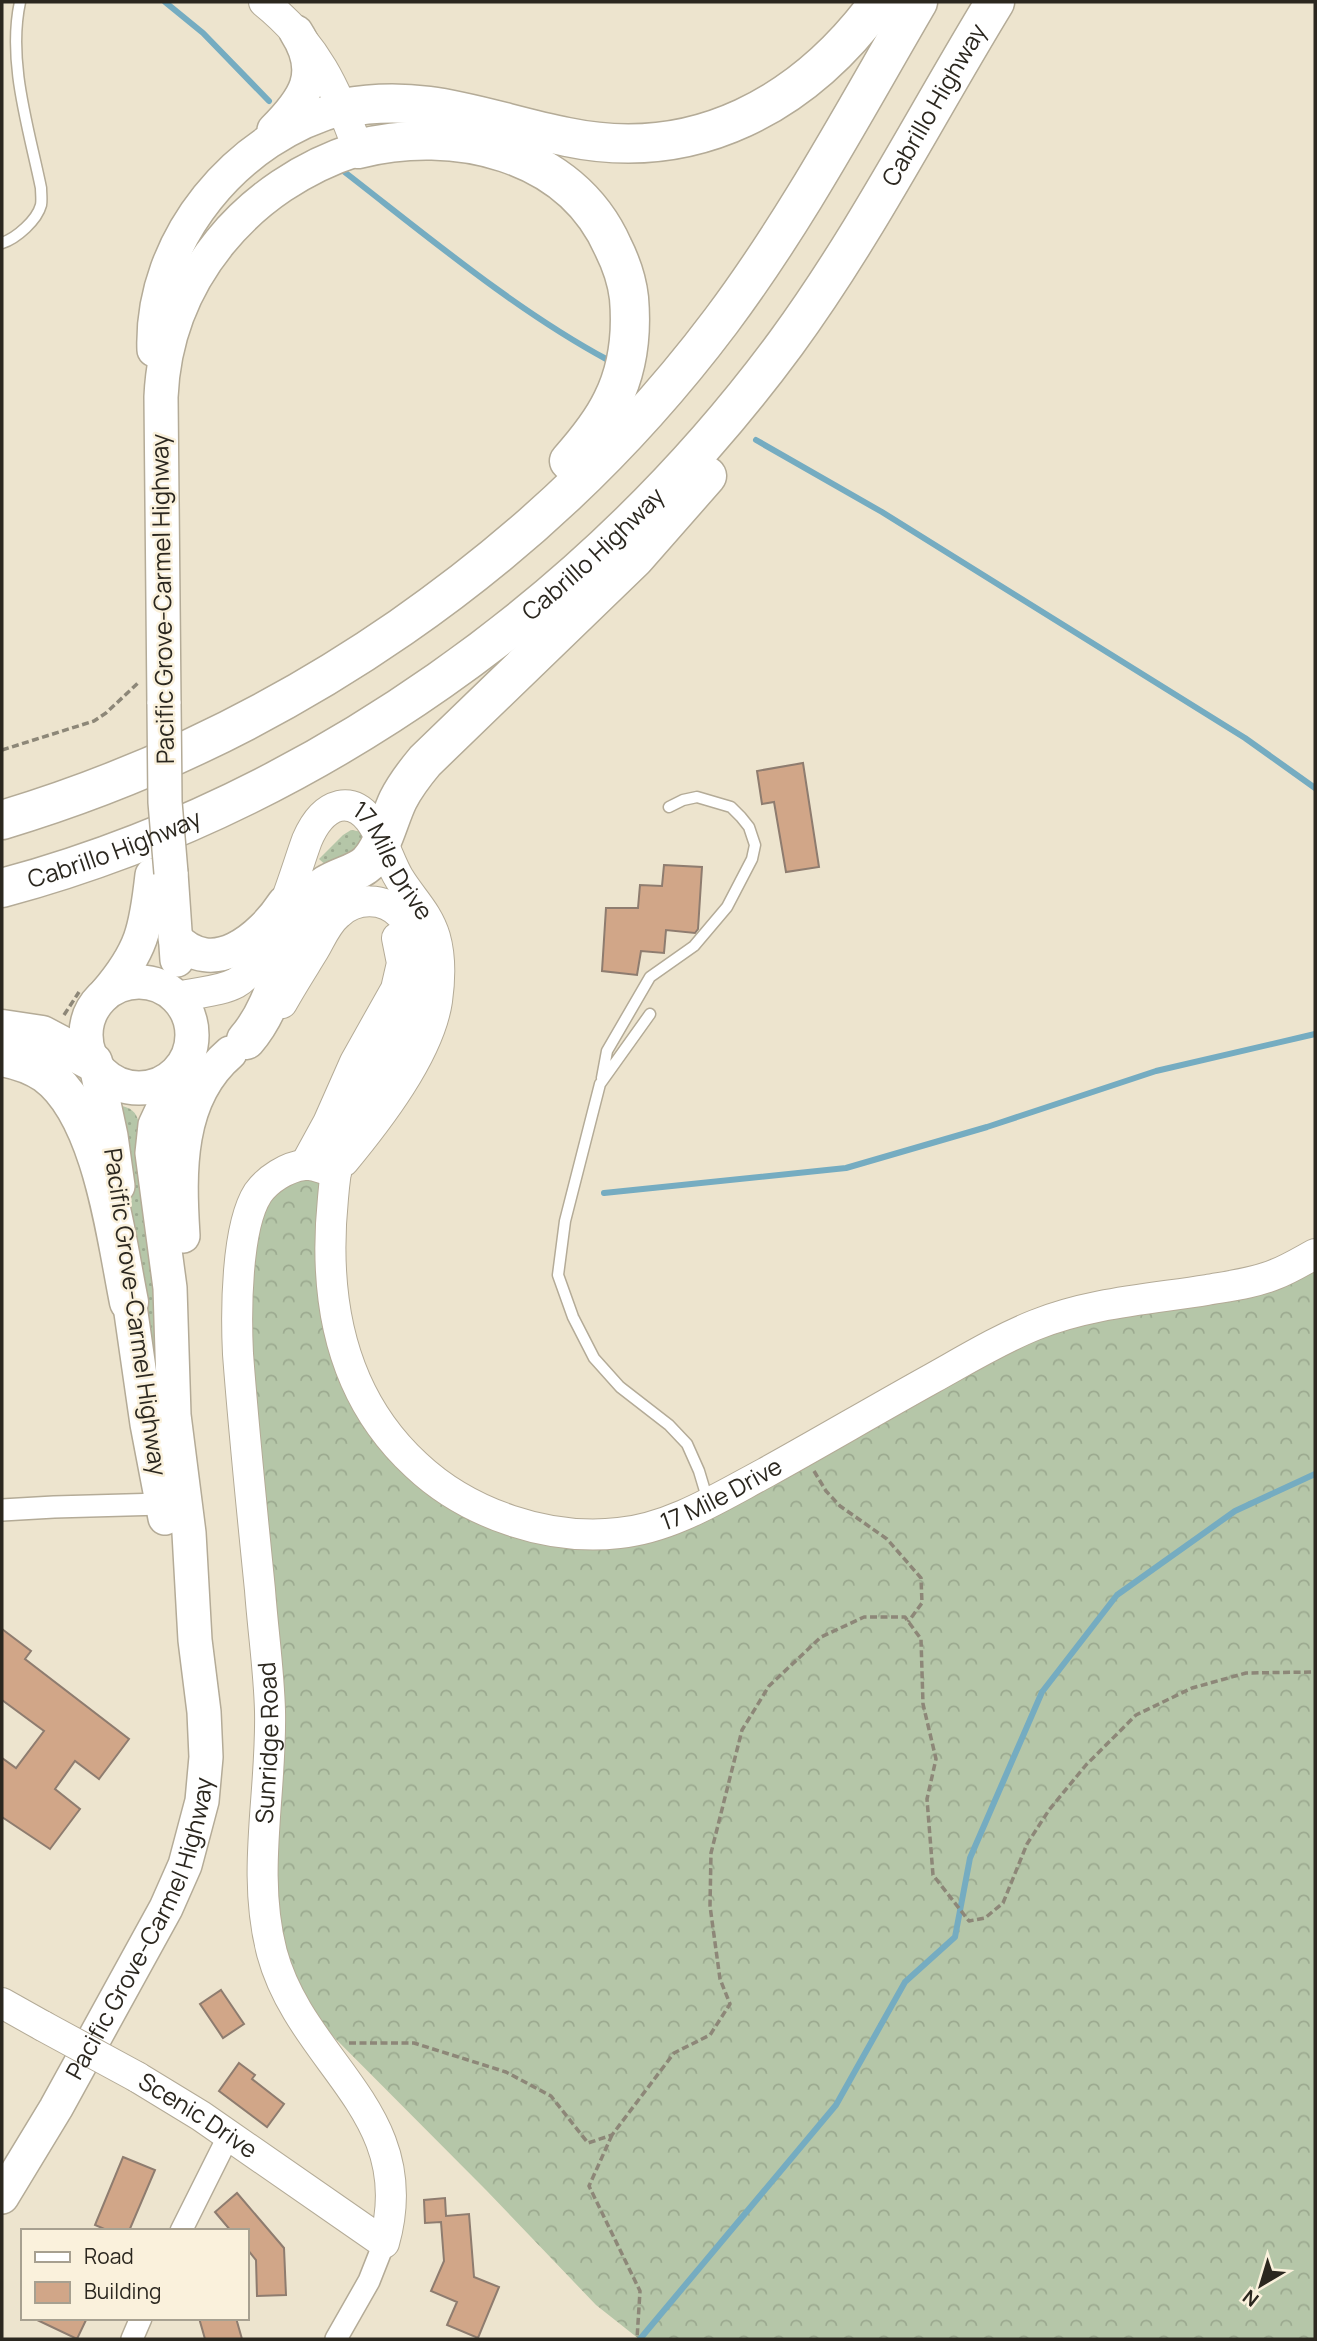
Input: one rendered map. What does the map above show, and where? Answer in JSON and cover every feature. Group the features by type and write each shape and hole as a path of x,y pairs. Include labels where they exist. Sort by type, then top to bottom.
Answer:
{"highway":[{"path":"343,108 387,103 429,104 580,140 620,143 675,139 737,121 780,99 828,62 879,2"},
{"path":"2,820 108,784 232,728 341,666 427,609 499,553 568,491 632,427 692,359 771,250 918,2"},
{"name":"Cabrillo Highway","path":"2,888 131,845 184,823 266,785 345,742 462,665 569,578 661,490 744,397 813,304 995,2"},
{"path":"358,149 401,141 448,140 502,151 537,166 569,187 594,214 615,250 628,291 630,319 627,360 619,387 606,414 549,483 427,609"},
{"path":"238,1047 263,1016 311,900 328,884 367,864 381,842 399,798 425,761 635,558 718,462 770,388 813,304"},
{"path":"2,1029 42,1035 94,1064"},
{"path":"2,1057 25,1063 47,1075 61,1088 77,1114 92,1144 104,1181 129,1302"}],"main road":[{"path":"264,2 296,32 330,80 358,149"},
{"path":"249,155 290,114 305,92 309,63 296,32"},
{"name":"Pacific Grove-Carmel Highway","path":"161,397 155,371 153,340 158,306 167,271 191,222 223,180 249,155 292,127 343,108"},
{"name":"Pacific Grove-Carmel Highway","path":"104,995 130,962 140,943 161,874 165,802 161,397 166,358 181,312 202,267 229,230 251,207 290,178 324,161 358,149"},
{"name":"17 Mile Drive","path":"176,995 221,989 241,979 252,968 262,954 310,833 320,818 331,809 345,806 360,810 371,821 398,876 426,916 435,937 439,970 437,1003 419,1051 399,1085 373,1125 335,1172"},
{"name":"Pacific Grove-Carmel Highway","path":"161,874 175,938 178,976 176,995"},
{"name":"17 Mile Drive","path":"175,1075 209,1067 238,1047 276,1012 340,911 355,903 378,902 395,909 402,917 417,943 421,962 421,984 409,1016 348,1126 335,1172 330,1229 330,1278 343,1349 356,1382 374,1414 393,1442 418,1468 446,1489 477,1506 515,1522 554,1532 621,1533 660,1523 708,1504 962,1362 1035,1325 1067,1314 1225,1287 1274,1275 1315,1254"},
{"path":"175,938 185,948 196,953 216,955 228,952 259,934 284,903"},
{"path":"335,1172 305,1165 328,1123 351,1071 392,999 400,980 402,955 398,939 382,918 369,908 355,903"},
{"path":"137,982 157,984 176,995 186,1006 192,1034 190,1051 175,1075 160,1085 133,1088 113,1082 94,1064 87,1045 86,1027 92,1010 104,995 120,986 137,982"},
{"path":"172,1335 183,1268 181,1175 185,1139 199,1090 210,1073 238,1047"},
{"name":"Pacific Grove-Carmel Highway","path":"94,1064 114,1153 129,1302 147,1424 179,1584 195,1640"},
{"name":"Pacific Grove-Carmel Highway","path":"2,2197 99,2032 166,1908 185,1865 200,1813 206,1768 204,1712 195,1640 191,1558 174,1415 166,1248 152,1153 155,1125 175,1075"},
{"name":"Sunridge Road","path":"305,1165 273,1178 254,1200 241,1259 237,1329 270,1711 261,1863 264,1910 279,1972 314,2037 360,2100 383,2146 390,2184 390,2218 384,2244"},
{"name":"Scenic Drive","path":"2,2004 137,2077 229,2135 384,2244"}],"street":[{"path":"2,1510 163,1504"},
{"path":"182,2229 229,2135"},
{"name":"Sunridge Road","path":"336,2339 369,2281 384,2244"},
{"path":"132,2339 140,2320"}],"lane":[{"path":"2,243 18,234 32,220 41,205 41,188 17,60 16,18 20,2"},
{"path":"669,807 697,797 731,807 749,827 755,845 752,859 727,907 694,946 650,977 607,1051 565,1221 558,1275 573,1317 594,1359 620,1387 669,1425 687,1444 699,1471 708,1504"},
{"path":"600,1084 650,1014"}],"path":[{"path":"2,750 94,721 140,681 164,689"},
{"path":"804,1451 826,1491 840,1506 887,1539 921,1578 922,1603 908,1622"},
{"path":"636,2339 640,2291 589,2186 612,2135 674,2053 710,2035 730,2004 720,1979 709,1906 711,1853 742,1730 769,1686 821,1637 864,1617 905,1617 921,1639 923,1704 936,1759 926,1799 933,1875 969,1921 985,1918 1003,1903 1027,1844 1049,1810 1086,1765 1136,1715 1192,1688 1246,1673 1315,1672"},
{"path":"314,2037 351,2043 414,2043 506,2072 551,2096 588,2143 612,2135"}],"green space":[{"path":"351,830 363,832 363,845 328,867 319,859"},
{"path":"119,1105 132,1111 139,1123 160,1301 163,1414 132,1236"},
{"path":"336,1172 330,1229 374,1414 477,1506 621,1533 975,1355 1315,1254 1315,2339 639,2339 596,2305 286,1989 264,1811 238,1354 266,1184"}],"building":[{"path":"803,763 819,867 786,872 774,802 762,804 757,771"},
{"path":"664,865 702,867 698,929 695,933 666,930 664,953 641,951 637,975 602,971 606,908 638,908 640,885 662,886"},
{"path":"2,1629 31,1651 25,1659 129,1739 99,1779 75,1761 55,1789 80,1809 50,1849 2,1817 2,1758 16,1768 44,1731 2,1700"},
{"path":"221,1990 244,2024 223,2038 200,2004"},
{"path":"239,2063 255,2075 252,2079 284,2104 267,2127 219,2091"},
{"path":"123,2157 155,2170 130,2229 104,2229 95,2225"},
{"path":"237,2193 284,2248 286,2295 257,2296 256,2260 248,2250 248,2229 229,2229 215,2212"},
{"path":"445,2198 446,2216 469,2214 474,2277 499,2287 478,2338 447,2325 457,2302 431,2291 444,2261 441,2222 425,2223 424,2200"},
{"path":"37,2320 86,2320 77,2339"},
{"path":"200,2320 237,2320 242,2339 205,2339"}],"waterway":[{"path":"165,2 203,33 269,101"},
{"path":"342,170 505,295 608,360"},
{"path":"756,440 882,512 1245,738 1315,788"},
{"path":"604,1193 846,1168 987,1127 1156,1071 1315,1034"},
{"path":"640,2339 836,2105 905,1982 955,1937 970,1858 1042,1692 1117,1595 1235,1511 1315,1474"}]}
